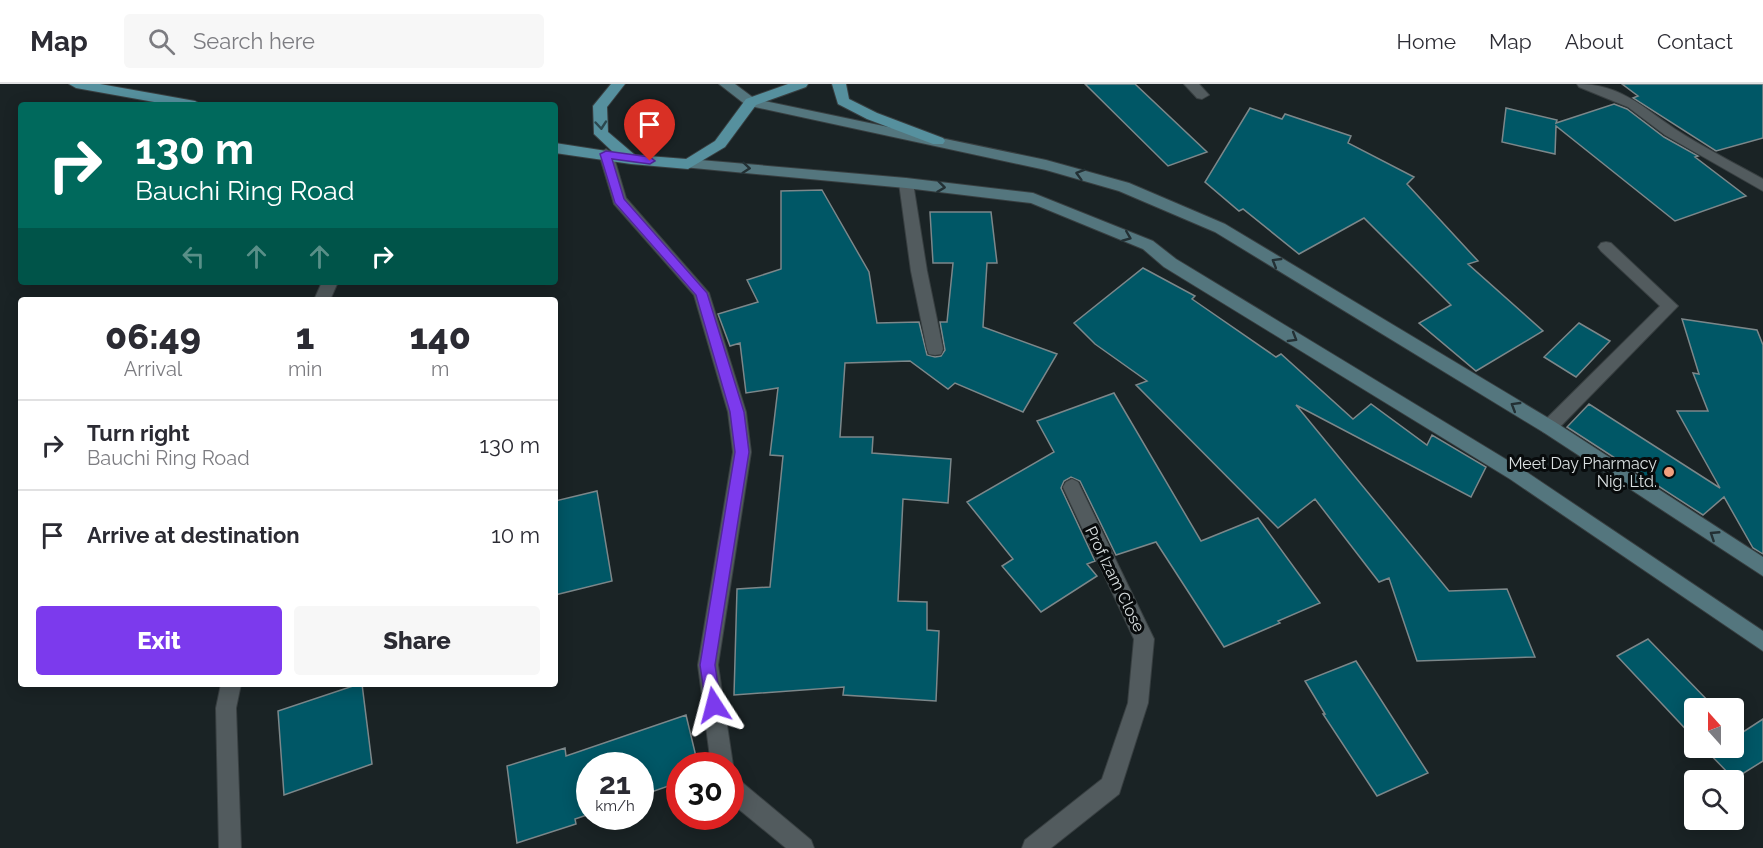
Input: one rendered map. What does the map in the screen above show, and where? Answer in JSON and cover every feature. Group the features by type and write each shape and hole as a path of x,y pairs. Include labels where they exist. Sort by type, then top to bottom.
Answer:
{"main road":[{"path":"76,84 178,102"},
{"path":"618,84 600,106 601,134 631,159"},
{"path":"726,84 751,102 1046,165 1124,187 1220,228 1549,427 1763,567"},
{"path":"688,164 720,144 751,102 801,84"},
{"path":"839,84 843,101 872,116 938,141"},
{"path":"558,148 631,159 906,183 1033,198 1148,245 1170,263 1516,474 1763,642"}],"street":[{"path":"1191,84 1202,95"},
{"path":"1584,84 1633,104 1670,132 1763,186"},
{"path":"606,154 619,200 701,293 737,412 742,452 708,665 720,752"},
{"path":"906,183 919,271 935,349"},
{"path":"1549,427 1670,306 1606,248"},
{"name":"Prof Izam Close","path":"1033,848 1111,786 1138,703 1144,639 1072,487"},
{"path":"230,687 226,708 230,848"},
{"path":"744,799 803,848"}],"building":[{"path":"1085,84 1135,84 1207,152 1168,166"},
{"path":"1622,84 1763,84 1763,138 1716,151 1633,98 1638,96"},
{"path":"1614,104 1627,109 1664,137 1698,156 1695,157 1746,196 1675,221 1556,126 1555,154 1502,142 1506,108 1557,120 1556,123"},
{"path":"1250,108 1282,119 1285,114 1351,136 1348,143 1414,177 1407,184 1478,261 1468,264 1543,331 1476,371 1419,323 1451,305 1364,218 1299,254 1243,209 1239,211 1205,182"},
{"path":"822,190 869,272 877,323 919,322 927,355 935,357 941,356 945,350 940,322 947,322 953,263 933,263 930,212 991,212 997,263 987,263 983,327 1057,354 1023,412 955,383 948,389 910,361 845,363 840,437 873,437 872,453 951,459 948,503 903,499 898,601 927,602 927,630 939,631 936,701 843,695 844,687 734,695 737,589 770,587 783,456 770,455 778,388 746,393 740,343 730,346 718,314 758,302 747,280 781,269 781,191"},
{"path":"1143,268 1195,296 1192,299 1276,357 1281,354 1353,419 1371,404 1427,445 1432,435 1486,467 1471,497 1296,405 1449,591 1507,589 1535,657 1417,661 1389,578 1379,582 1315,499 1278,528 1136,385 1147,381 1095,344 1074,323"},
{"path":"1682,319 1757,330 1763,345 1763,554 1753,548 1724,497 1703,515 1567,427 1589,404 1720,488 1677,411 1708,411 1693,373 1699,374"},
{"path":"1579,323 1610,341 1576,377 1544,357"},
{"path":"1114,393 1201,541 1258,518 1320,603 1224,647 1156,542 1116,555 1080,481 1071,477 1064,481 1061,488 1095,561 1087,564 1097,576 1041,612 1002,566 1013,559 967,502 1054,452 1037,421"},
{"path":"597,491 612,581 558,594 558,500"},
{"path":"1648,639 1705,698 1684,698 1684,727 1617,656"},
{"path":"1356,661 1428,773 1377,796 1323,714 1325,714 1305,681"},
{"path":"350,687 362,687 372,764 284,795 278,711"},
{"path":"686,715 695,752 666,752 666,787 654,791 654,752 578,752"},
{"path":"1763,719 1763,761 1744,773 1744,770 1725,770 1714,758 1744,758 1744,731"},
{"path":"565,748 566,756 576,753 576,824 517,843 507,766"}],"place":[{"name":"Meet Day Pharmacy Nig. Ltd.","path":"1669,472"}],"route":[{"path":"650,161 606,154 619,200 701,293 737,412 742,452 708,665 714,705"}]}
